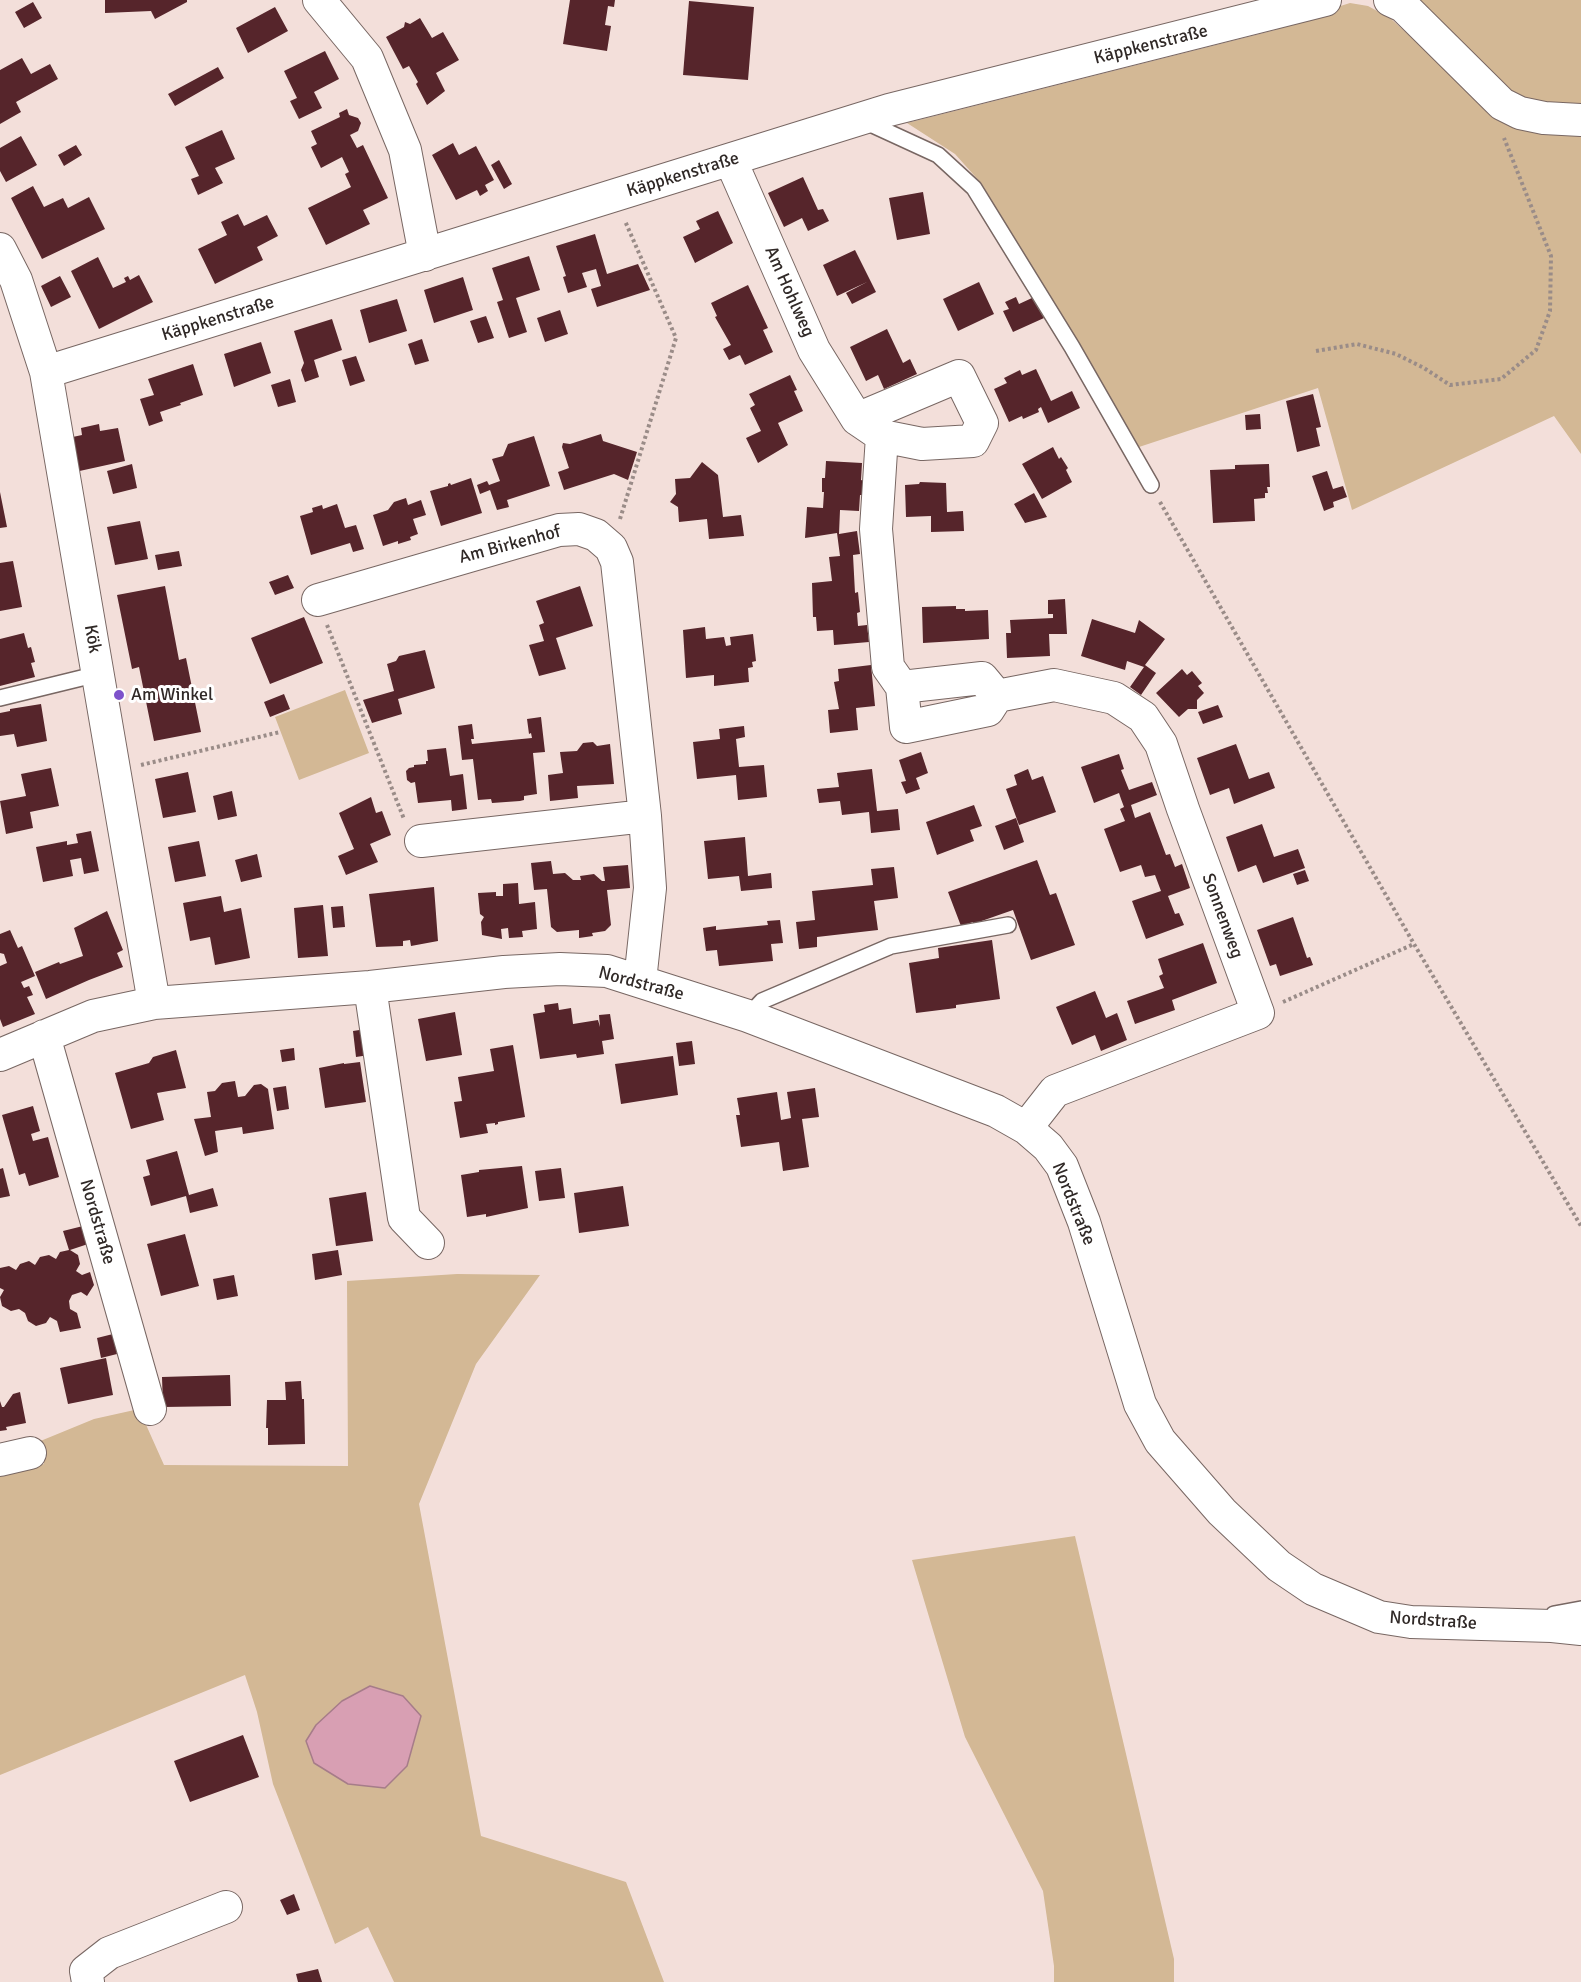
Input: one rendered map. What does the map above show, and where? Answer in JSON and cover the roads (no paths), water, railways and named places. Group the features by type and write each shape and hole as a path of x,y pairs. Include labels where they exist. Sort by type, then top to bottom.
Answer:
{"street":[{"path":"319,0 367,57 405,150 425,255"},
{"name":"Käppkenstraße","path":"46,372 731,161 889,110 1325,0"},
{"path":"1390,0 1403,6 1502,104 1520,113 1544,118 1581,120"},
{"name":"Am Hohlweg","path":"731,161 814,350 870,427 881,591"},
{"name":"Kök","path":"0,249 8,282 46,372 154,1003"},
{"name":"Am Birkenhof","path":"318,600 559,530 579,529 596,535 611,548 617,562 645,816"},
{"name":"Sonnenweg","path":"881,591 888,667 902,687 982,678 997,696 1054,686 1114,698 1143,717 1161,744 1186,820 1258,1013 1055,1091 1026,1128"},
{"path":"421,841 645,816 650,888 640,981"},
{"name":"Nordstraße","path":"0,1055 93,1016 154,1003 370,987 504,972 560,969 607,971 748,1016 996,1111 1026,1128 1048,1147 1062,1166 1084,1222 1140,1404 1160,1441 1222,1512 1279,1566 1312,1589 1379,1617 1411,1622 1566,1628"},
{"path":"370,987 405,1218 428,1243"},
{"name":"Nordstraße","path":"44,1036 150,1409"},
{"path":"88,1982 86,1971 109,1953 226,1907"}],"lane":[{"path":"862,119 938,155 974,188 1072,347 1151,485"},
{"path":"0,698 98,674"},
{"path":"748,1016 762,1000 891,946 1008,925"},
{"path":"1566,1628 1554,1614 1581,1609"}],"place":[{"name":"Am Winkel","path":"119,695"}]}
